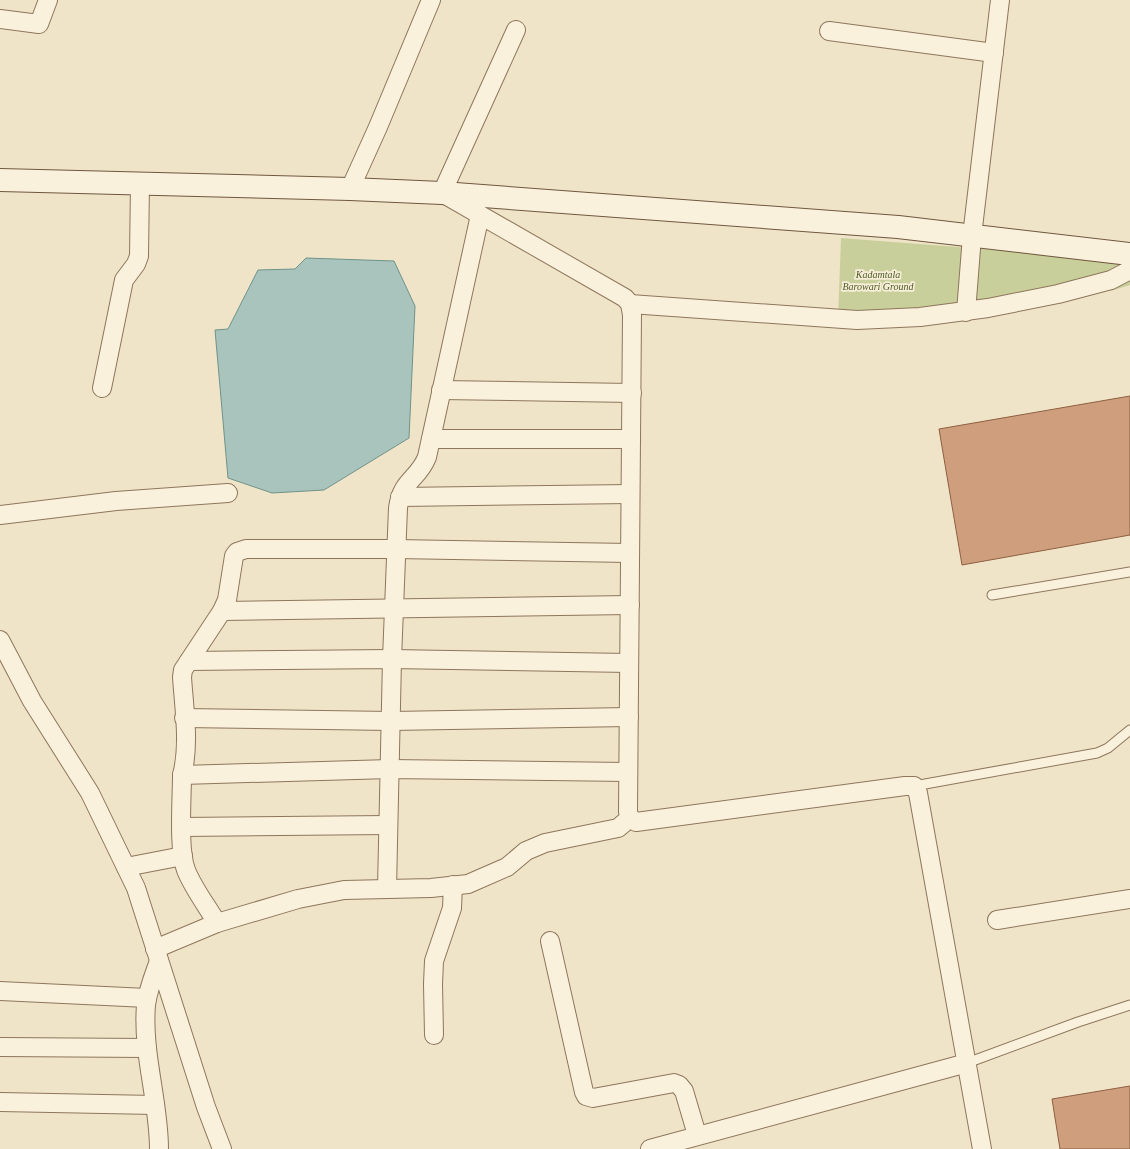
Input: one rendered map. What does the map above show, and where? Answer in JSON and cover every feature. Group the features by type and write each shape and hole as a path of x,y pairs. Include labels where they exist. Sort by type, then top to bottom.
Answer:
{"street":[{"path":"0,19 39,24 48,0"},
{"path":"350,189 378,127 431,0"},
{"path":"966,312 972,236 1000,0"},
{"path":"442,193 516,30"},
{"path":"829,31 994,53"},
{"path":"0,180 350,189 442,193 898,226 1130,254"},
{"path":"102,388 124,280 136,264 139,256 140,184"},
{"path":"442,193 625,298 630,304 632,315 628,772 628,812 630,818 636,822 914,786 918,793 982,1149"},
{"path":"387,888 392,658 396,549 400,496 405,486 425,463 480,215"},
{"path":"630,304 857,320 920,317 966,312 1058,294 1111,280 1130,270"},
{"path":"441,390 632,393"},
{"path":"431,439 631,439"},
{"path":"0,515 116,501 228,493"},
{"path":"400,496 630,494"},
{"path":"217,923 192,881 183,856 182,775 185,764 182,677 183,670 222,611 227,600 234,556 237,552 246,550 396,549 630,553"},
{"path":"222,611 630,605"},
{"path":"0,640 32,701 90,793 136,888 206,1107 222,1149"},
{"path":"189,661 392,658 629,663"},
{"path":"184,718 391,721 629,717"},
{"path":"182,775 390,769 628,772"},
{"path":"159,1149 155,1104 147,1048 146,1024 147,998 157,955 217,923 298,899 344,890 431,888 468,884 507,868 526,851 545,843 618,828 630,818"},
{"path":"182,827 388,825"},
{"path":"126,867 183,856"},
{"path":"434,1035 434,961 452,908 453,885"},
{"path":"997,920 1130,899"},
{"path":"550,941 586,1096 593,1098 674,1083 679,1085 684,1091 697,1135"},
{"path":"0,991 147,998"},
{"path":"0,1047 147,1048"},
{"path":"655,1148 697,1135 967,1063"},
{"path":"0,1102 155,1104"}],"lane":[{"path":"992,595 1130,572"},
{"path":"914,786 1097,753 1108,748 1130,730"},
{"path":"967,1063 1078,1022 1130,1005"}],"green space":[{"name":"Kadamtala Barowari Ground","path":"841,238 1010,251 1130,265 1130,285 1114,290 1031,300 838,320"}],"water":[{"path":"306,258 394,261 415,306 409,438 324,490 272,493 228,478 215,330 228,329 258,270 295,269"}],"building":[{"path":"1130,396 1130,535 962,565 939,429"},
{"path":"1130,1086 1130,1149 1060,1149 1052,1099"}]}
